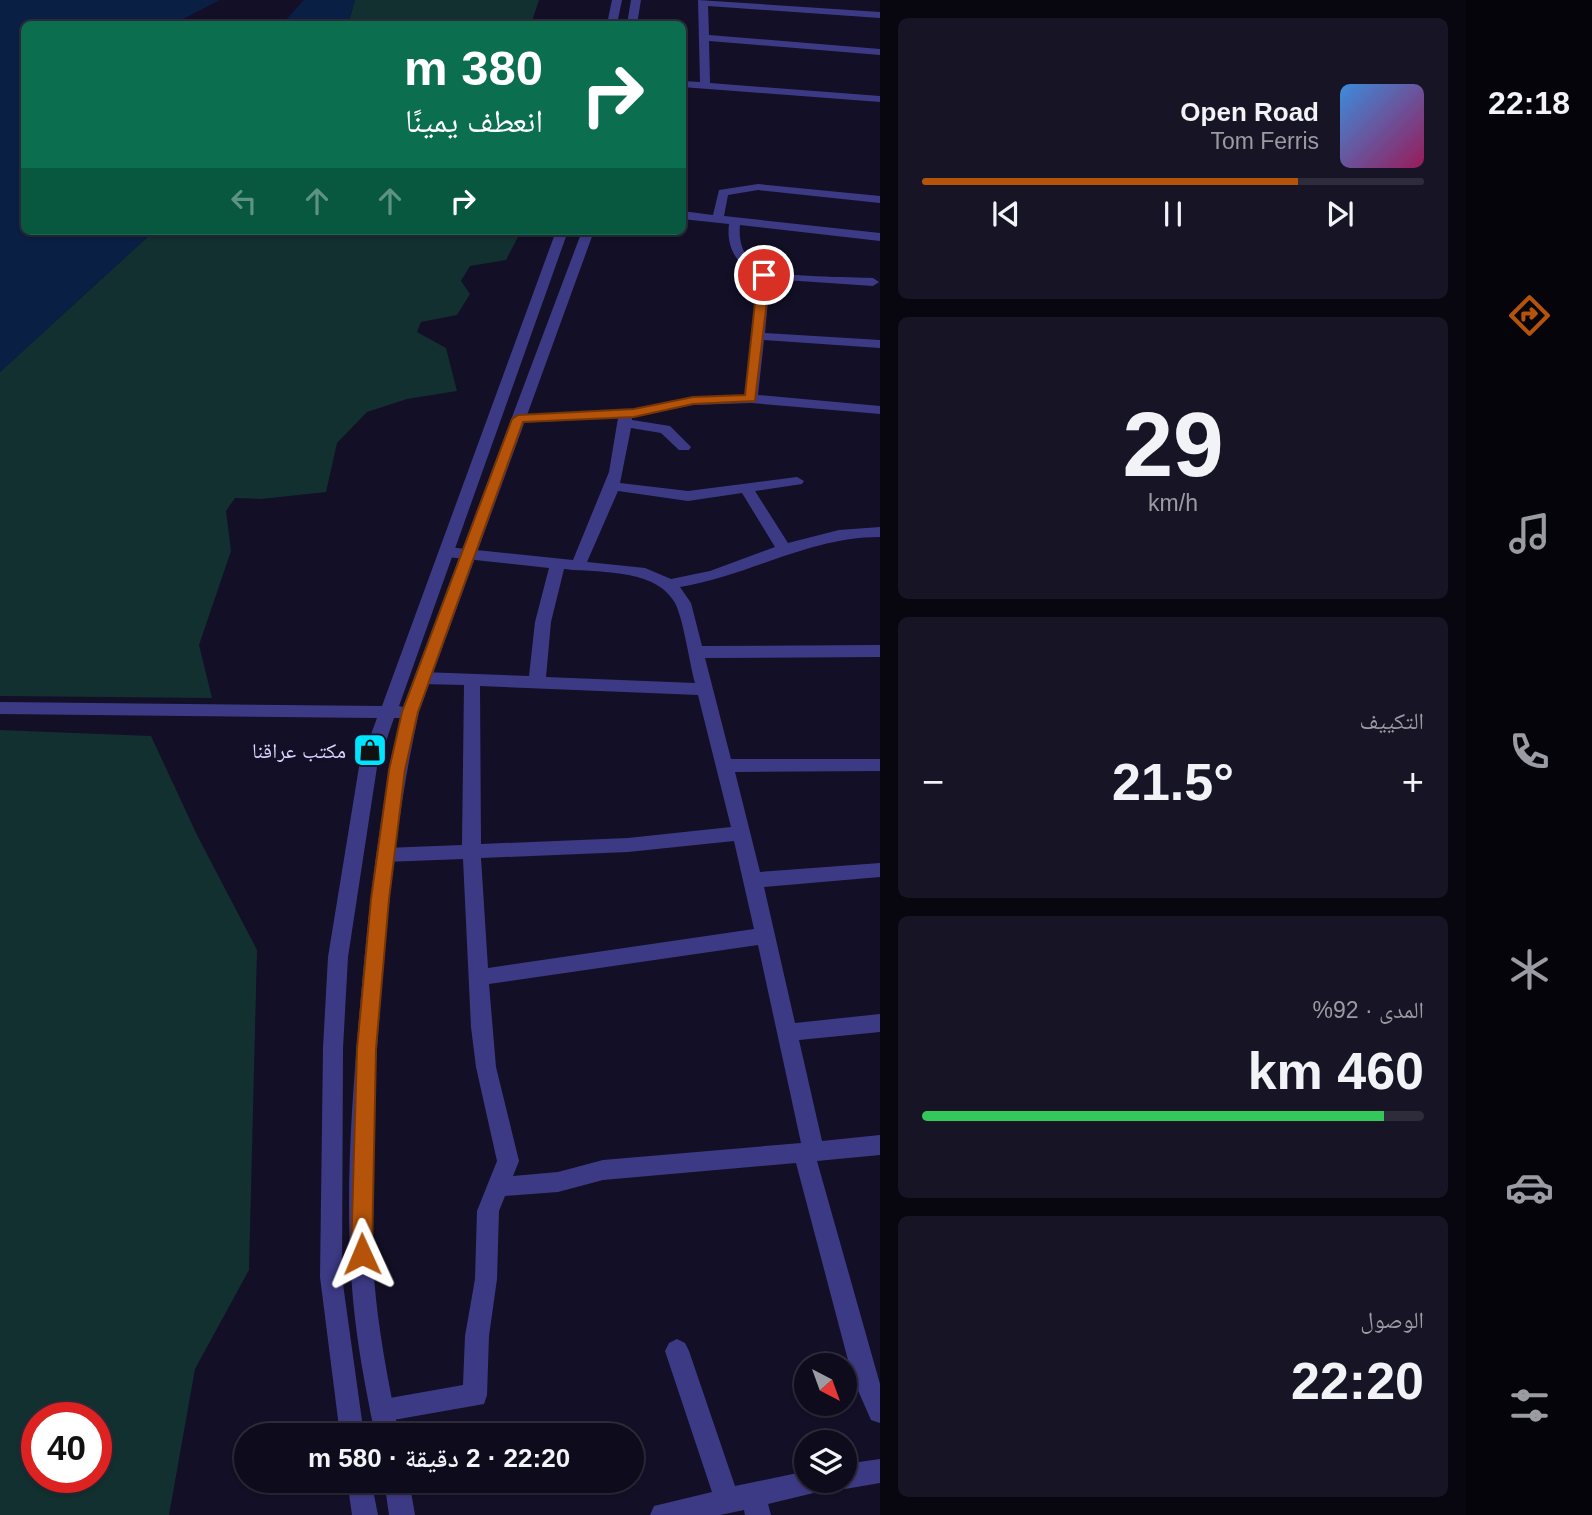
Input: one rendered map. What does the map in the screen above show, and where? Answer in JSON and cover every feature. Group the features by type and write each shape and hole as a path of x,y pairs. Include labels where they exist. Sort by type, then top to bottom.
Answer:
{"street":[{"path":"613,21 617,0"},
{"path":"632,21 636,0"},
{"path":"705,86 704,1 880,15"},
{"path":"705,38 880,51"},
{"path":"686,84 880,99"},
{"path":"718,219 723,192 758,187 880,200"},
{"path":"686,215 880,237"},
{"path":"735,221 732,236 737,254 751,269 764,275 873,282"},
{"path":"350,1423 331,1277 333,1048 338,957 368,767 561,235"},
{"path":"385,1423 368,1327 361,1230 366,1049 385,855 397,770 410,712 422,678 587,235"},
{"path":"751,399 764,275"},
{"path":"757,336 880,344"},
{"path":"518,419 625,418 693,401 751,399 880,410"},
{"path":"625,418 665,429 684,447"},
{"path":"578,565 605,509 625,418"},
{"path":"611,486 688,496 797,481"},
{"path":"746,488 784,549"},
{"path":"669,584 720,574 784,549 857,531 880,532"},
{"path":"447,552 645,573 669,584 683,603 753,880 787,1033 809,1153 865,1379 880,1410"},
{"path":"537,682 543,622 558,563"},
{"path":"696,653 880,652"},
{"path":"422,678 705,689"},
{"path":"382,1410 475,1395 477,1336 486,1279 488,1211 508,1161 486,1067 479,977 472,851 472,680"},
{"path":"0,708 410,712"},
{"path":"724,766 880,765"},
{"path":"385,855 628,845 741,833"},
{"path":"753,880 880,870"},
{"path":"479,977 765,936"},
{"path":"787,1033 880,1023"},
{"path":"497,1187 558,1182 603,1171 880,1145"},
{"path":"677,1351 727,1500"},
{"path":"857,1474 880,1471"},
{"path":"663,1515 727,1500 756,1505 794,1490"},
{"path":"362,1493 365,1515"},
{"path":"398,1493 402,1515"}],"path":[{"path":"163,235 171,236"}],"green space":[{"path":"355,0 539,0 532,21 349,21"},
{"path":"150,235 518,235 506,260 470,266 461,281 470,294 457,315 421,322 417,332 446,348 457,391 407,399 367,412 337,443 326,492 261,499 235,498 226,511 231,551 199,645 212,698 0,696 0,372"},
{"path":"0,730 151,736 197,835 257,950 249,1270 195,1369 169,1515 0,1515"}],"water":[{"path":"0,0 220,0 179,21 21,21 21,235 150,235 0,372"},
{"path":"304,0 355,0 349,21 285,21"}],"place":[{"name":"مكتب عراقنا","path":"370,750"}],"route":[{"path":"362,1254 366,1049 380,899 397,770 410,712 518,419 634,413 693,401 751,399 764,275"}]}
